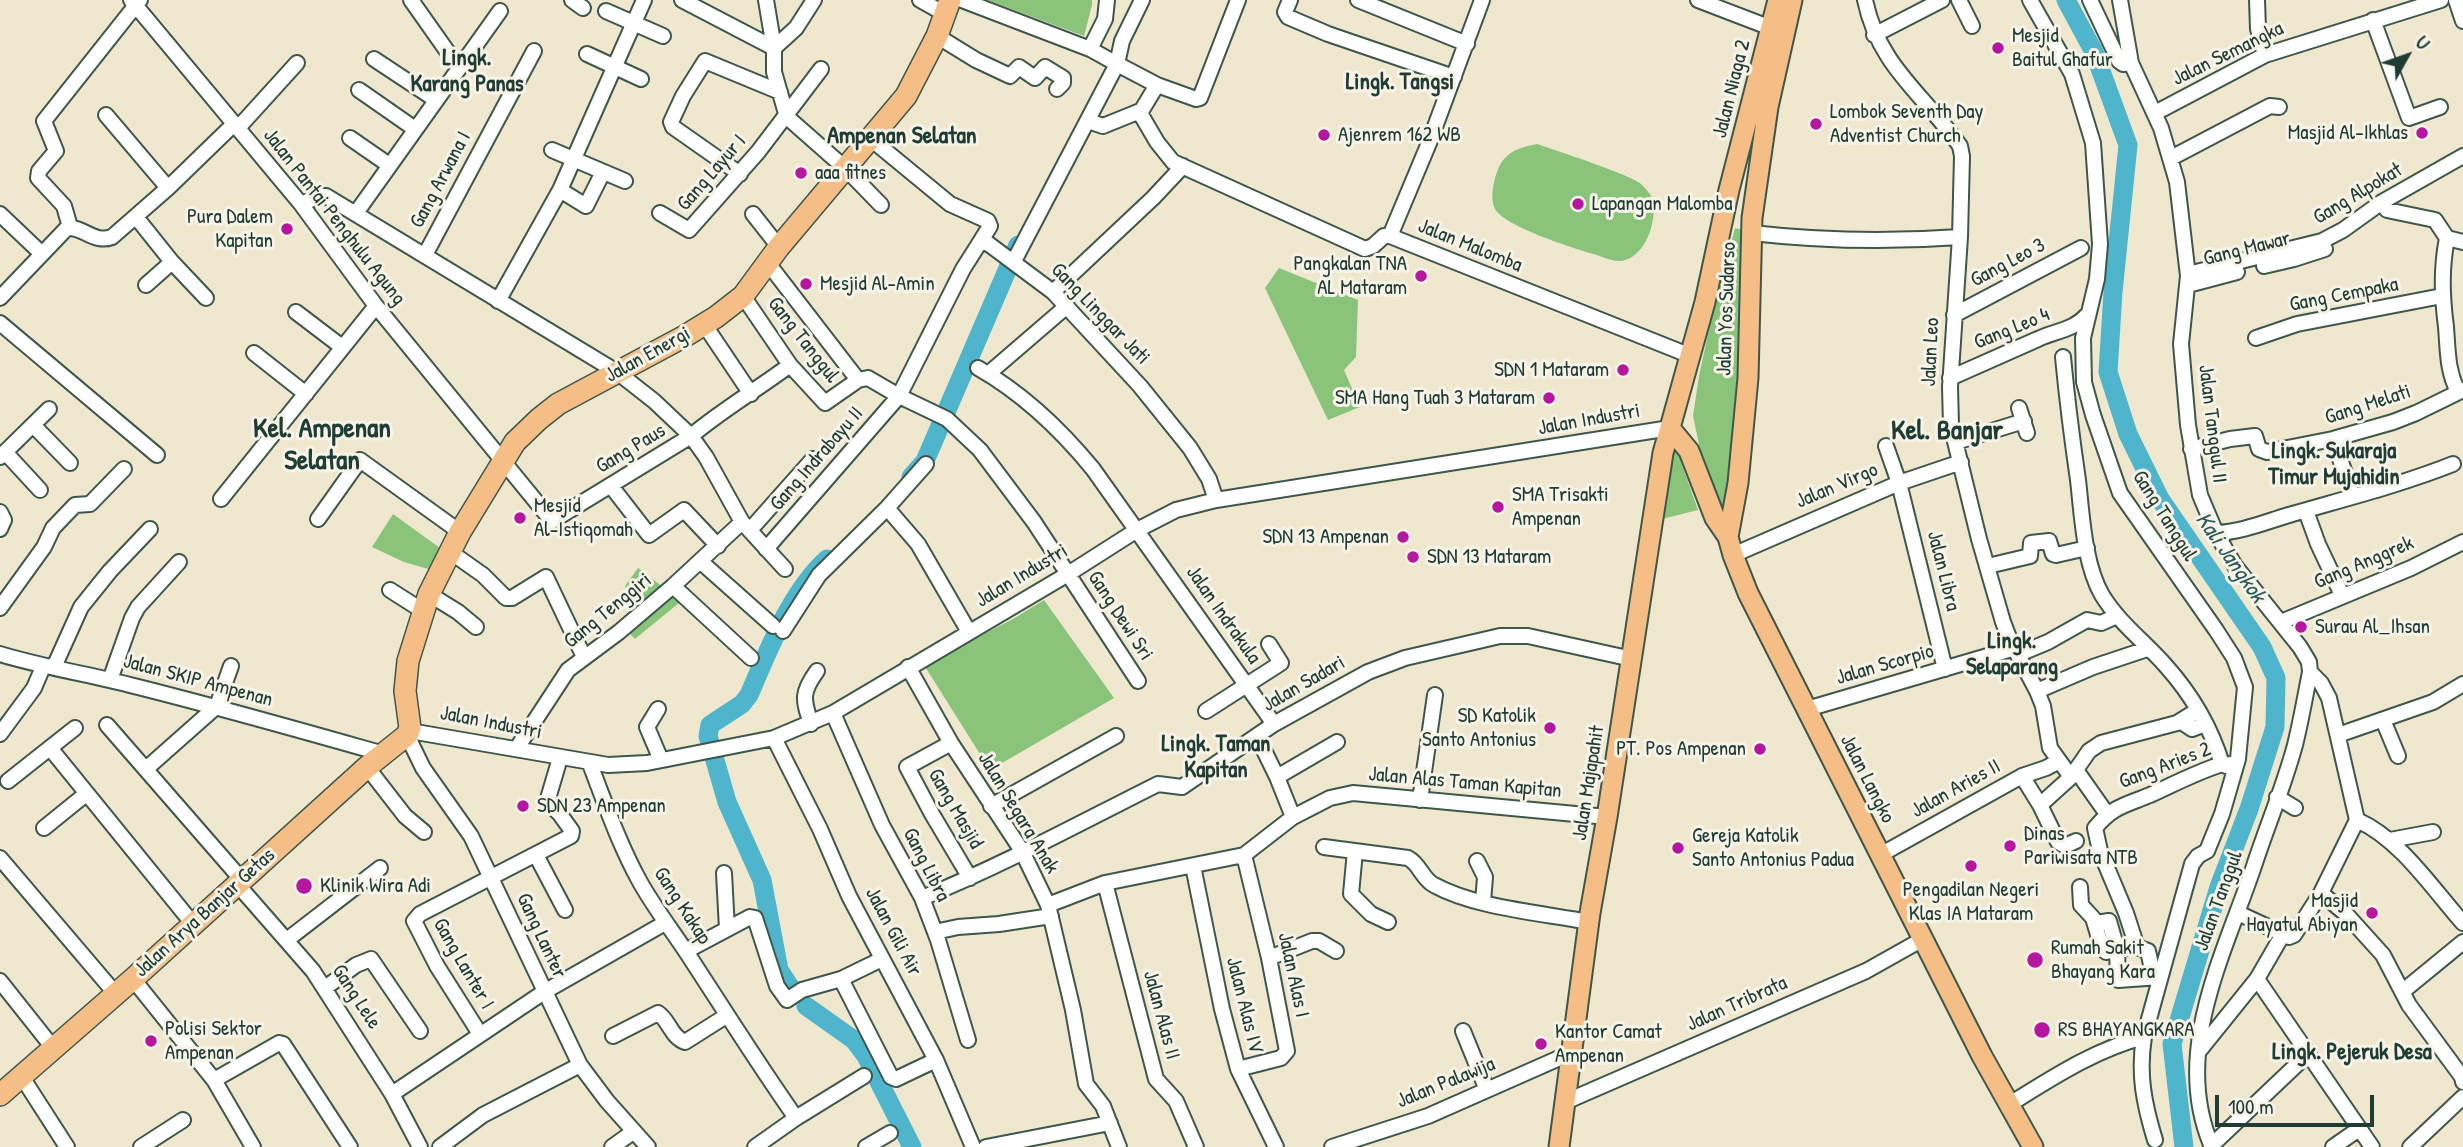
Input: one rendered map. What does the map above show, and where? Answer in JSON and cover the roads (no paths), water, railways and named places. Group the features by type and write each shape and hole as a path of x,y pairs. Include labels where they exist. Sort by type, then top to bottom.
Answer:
{"highway":[{"name":"Jalan Energi","path":"409,733 405,691 410,649 426,603 449,551 502,461 524,432 550,410 704,324 743,296 773,254 906,96 937,36 947,7"},
{"name":"Jalan Arya Banjar Getas","path":"0,1095 133,979 367,767 409,733"}],"main road":[{"name":"Jalan Niaga 2","path":"1729,190 1778,0"},
{"name":"Jalan Yos Sudarso","path":"1730,546 1748,379 1752,226 1768,107 1792,0"},
{"name":"Jalan Yos Sudarso","path":"1670,428 1691,356 1729,190"},
{"path":"1724,215 1752,226"},
{"name":"Jalan Langko","path":"1670,428 1689,451 1748,593 1982,1056 2033,1147"},
{"name":"Jalan Majapahit","path":"1559,1147 1589,922 1663,453 1670,428"}],"street":[{"path":"411,0 459,68"},
{"path":"498,301 575,160 644,0"},
{"path":"766,0 774,47 775,72 787,117 846,169 881,205"},
{"path":"774,47 796,28 814,0"},
{"path":"920,0 947,7"},
{"path":"962,0 1090,49 1157,85 1196,99 1200,98 1238,0"},
{"path":"1090,49 1105,19 1107,0"},
{"path":"1012,259 1088,121 1142,0"},
{"path":"1290,0 1285,12 1288,17 1328,34 1454,77"},
{"path":"1358,0 1467,44"},
{"name":"Jalan Malomba","path":"1480,0 1467,44 1390,236 1691,356"},
{"path":"1698,0 1771,29"},
{"name":"Jalan Leo","path":"1865,0 1874,35 1906,82 1960,146 1960,237 1950,377 1950,414 1955,442 2003,622 2037,691 2047,740 2059,761 2073,773 2108,814"},
{"path":"1874,35 1942,0"},
{"path":"1959,0 1972,26"},
{"name":"Gang Tanggul","path":"2030,0 2072,74 2093,144 2100,244 2097,279 2083,338 2084,382 2120,493 2234,658 2245,687 2243,727 2230,763 2222,814 2208,849 2192,864 2157,978 2144,1037 2140,1062 2154,1140"},
{"path":"2090,0 2119,61 2123,64 2131,63 2120,0"},
{"path":"2257,0 2258,29 2265,55"},
{"path":"2456,0 2463,21"},
{"path":"687,1 774,47"},
{"name":"Jalan Semangka","path":"2155,113 2265,55 2435,1"},
{"path":"70,227 64,206 38,178 39,172 56,151 44,121 136,2"},
{"name":"Jalan Pantai Penghulu Agung","path":"136,2 301,204 376,306 502,461"},
{"path":"356,213 500,11"},
{"path":"606,11 663,36"},
{"path":"2373,20 2409,118 2440,107"},
{"path":"937,36 976,61 1010,76 1019,67 1035,78 1045,67 1063,78 1063,83 1057,89"},
{"name":"Gang Arwana I","path":"425,255 534,51"},
{"path":"587,54 641,79"},
{"path":"374,59 436,100"},
{"path":"740,174 673,127 671,122 676,110 705,61 780,92"},
{"path":"0,298 64,230 70,227 94,237 107,239 136,217 236,126 297,63"},
{"name":"Jalan Tanggul II","path":"2131,63 2155,113 2171,158 2178,193 2188,280 2181,344 2191,449 2200,495 2235,566 2281,622 2309,662 2310,673 2316,676 2329,698 2357,820"},
{"name":"Gang Layur I","path":"660,213 689,230 787,117 821,69"},
{"path":"1088,121 1103,126 1140,111 1157,85"},
{"path":"359,90 415,129"},
{"path":"2171,158 2270,106 2279,107"},
{"path":"1140,111 1161,148 1173,162 1365,248 1373,246 1384,236 1390,236"},
{"path":"106,115 168,188"},
{"path":"350,138 389,165"},
{"path":"871,139 950,204 986,220 990,226 982,239"},
{"path":"552,150 625,181"},
{"name":"Gang Alpokat","path":"2188,280 2315,248 2463,156"},
{"path":"1053,292 1183,166"},
{"path":"560,190 586,206 603,172"},
{"path":"301,204 323,195 617,372 654,401 691,436 746,526 785,569"},
{"path":"2384,206 2435,220 2447,238 2463,242"},
{"path":"0,214 42,254"},
{"path":"752,214 773,254 863,379 899,396"},
{"path":"136,217 172,262 206,298"},
{"path":"1752,226 1791,238 1905,241 1960,237"},
{"path":"2447,238 2443,258 2442,296 2446,357 2452,379 2460,391"},
{"name":"Gang Linggar Jati","path":"982,239 1053,292 1140,386 1190,448 1209,479 1216,500"},
{"name":"Gang Indrabayu II","path":"766,549 899,396 963,269 982,239"},
{"name":"Gang Leo 3","path":"1954,315 2081,248"},
{"path":"146,285 172,262"},
{"name":"Gang Tanggul","path":"743,296 790,365 825,403 863,379"},
{"name":"Gang Cempaka","path":"2256,338 2297,324 2442,296"},
{"path":"221,499 376,306"},
{"name":"Jalan Indrakula","path":"1066,306 983,371 1066,437 1093,469 1274,724"},
{"path":"296,312 342,347"},
{"name":"Gang Leo 4","path":"1950,377 2038,339 2056,334 2077,324 2087,315"},
{"path":"0,323 157,455"},
{"path":"704,324 751,394"},
{"path":"254,353 306,394"},
{"path":"2063,358 2067,412 2087,548 2101,593 2117,616 2168,668 2198,710 2230,763"},
{"name":"Gang Paus","path":"502,461 552,521 691,436 711,419 790,365"},
{"name":"Gang Melati","path":"2191,449 2255,436 2259,449 2267,452 2333,439 2416,413 2460,391"},
{"name":"Gang Dewi Sri","path":"899,396 947,419 992,464 1034,522 1138,681"},
{"path":"40,490 2,454 49,409"},
{"path":"1955,442 2023,421"},
{"path":"33,425 70,463"},
{"name":"Jalan Industri","path":"409,733 517,748 590,764 633,765 774,738 832,713 1068,574 1137,530 1176,510 1216,500 1670,428"},
{"path":"2333,439 2353,496"},
{"name":"Jalan Libra","path":"1886,446 1899,483 1945,669"},
{"name":"Gang Tenggiri","path":"517,748 565,674 619,632 718,546 746,526 813,459"},
{"path":"318,519 360,460 460,532"},
{"name":"Jalan Virgo","path":"1730,546 1961,462"},
{"path":"700,561 778,628 819,575 887,508 926,464"},
{"path":"2217,533 2252,527 2411,480 2453,464"},
{"path":"0,608 44,547 53,528 70,509 79,504 90,504 124,469"},
{"path":"611,486 649,535 684,510 718,546"},
{"path":"887,508 918,544 969,632"},
{"path":"2306,511 2342,595"},
{"path":"0,512 4,520 0,529"},
{"path":"0,734 49,667 81,607 110,571 150,529"},
{"path":"1988,566 2030,556 2031,543 2049,541 2054,555 2087,548"},
{"name":"Gang Anggrek","path":"2281,622 2411,569 2463,542"},
{"path":"449,551 483,575 506,598 512,598 546,577 584,657"},
{"path":"110,680 138,607 179,562"},
{"path":"673,586 751,658"},
{"path":"390,590 458,612 476,627"},
{"name":"Jalan Scorpio","path":"1807,709 2048,642 2087,620 2101,623 2117,616"},
{"name":"Jalan Sadari","path":"1022,851 1158,785 1182,787 1274,724 1382,665 1500,636 1528,636 1553,640 1632,659"},
{"path":"1206,712 1281,663 1269,644"},
{"path":"2037,691 2093,667 2147,649"},
{"name":"Jalan SKIP Ampenan","path":"0,654 217,706 384,754"},
{"path":"147,768 217,706 232,666"},
{"name":"Jalan Segara Anak","path":"908,667 990,806 1022,851 1050,910 1073,1010 1086,1084 1103,1107 1119,1147"},
{"path":"811,724 804,702 804,692 817,671"},
{"name":"Jalan Tanggul","path":"2212,1147 2199,1108 2197,1080 2200,1027 2205,1004 2295,746 2310,673"},
{"path":"2338,735 2433,702 2463,684"},
{"path":"1420,800 1435,695"},
{"path":"659,709 647,727 661,760"},
{"path":"2040,805 2073,773 2089,751 2101,743 2180,721 2198,710"},
{"name":"Gang Libra","path":"832,713 883,825 922,898 968,1040"},
{"path":"2388,719 2398,756"},
{"path":"2180,721 2192,729 2205,724"},
{"name":"Gang Lele","path":"107,725 147,768 325,988 392,1094 420,1147"},
{"path":"8,782 75,728"},
{"name":"Gang Lanter","path":"409,733 423,768 471,836 580,1065 648,1147"},
{"path":"990,806 1116,736"},
{"path":"1257,736 1278,777 1293,817"},
{"name":"Jalan Gili Air","path":"774,738 820,829 849,896 936,1060 973,1147"},
{"path":"1278,777 1337,742"},
{"name":"Gang Masjid","path":"951,743 907,767 971,878"},
{"path":"50,748 193,925"},
{"path":"491,877 537,855 572,833 559,813 547,802 560,758"},
{"path":"2022,776 2059,761"},
{"name":"Gang Aries 2","path":"2108,814 2128,802 2200,771 2230,763"},
{"name":"Gang Kakap","path":"590,764 619,839 639,881 756,1062 796,1118"},
{"path":"367,767 405,816 424,832"},
{"name":"Jalan Aries II","path":"1880,855 2022,776 2058,842 2064,846 2076,841"},
{"name":"Jalan Alas Taman Kapitan","path":"1050,910 1105,883 1244,855 1293,817 1341,795 1353,793 1607,817"},
{"path":"44,828 86,794"},
{"path":"2277,797 2295,808"},
{"path":"2108,814 2095,828 2094,833 2137,947"},
{"path":"2238,913 2289,937 2294,935 2321,893 2357,820 2372,827 2390,841 2463,923"},
{"path":"2390,841 2433,832"},
{"path":"1324,846 1408,858 1418,864 1434,885 1483,902 1589,922"},
{"name":"Gang Masjid","path":"922,898 971,878 1022,851"},
{"path":"1355,851 1351,894 1371,914 1388,922"},
{"path":"537,855 565,910"},
{"name":"Jalan Alas I","path":"1238,1069 1281,1059 1286,1054 1269,958 1244,855"},
{"path":"0,858 115,993"},
{"path":"1478,862 1485,877 1483,902"},
{"name":"Jalan Alas IV","path":"1192,866 1222,1009 1238,1069 1276,1147"},
{"path":"288,939 380,868"},
{"path":"724,873 727,929"},
{"name":"Gang Lanter I","path":"480,1034 437,966 414,921 420,914 491,877"},
{"name":"Jalan Alas II","path":"1105,883 1156,1079 1176,1101 1196,1147"},
{"path":"2080,887 2081,905 2096,923 2111,923 2117,949 2117,979 2157,978 2148,951 2137,947 2117,949"},
{"path":"2321,893 2346,914 2383,955 2402,992 2463,1082"},
{"path":"935,932 958,927 999,924 1050,910"},
{"path":"685,951 750,917 755,918 777,986 786,1000 802,990 841,979 882,959"},
{"path":"392,1094 544,992 664,923"},
{"path":"2199,1051 2257,979 2283,934"},
{"name":"Jalan Tribrata","path":"1565,1102 1867,971 1923,939"},
{"path":"1269,958 1312,941 1336,951"},
{"path":"2402,992 2463,942"},
{"path":"325,988 356,965 371,959 420,1031"},
{"path":"133,979 214,1080 253,1147"},
{"path":"841,979 891,1077 896,1079 936,1060"},
{"path":"2257,979 2372,1147"},
{"path":"0,981 54,1049"},
{"path":"613,1036 658,1013 678,1039 685,1042 726,1016"},
{"path":"1463,1031 1487,1090"},
{"path":"2010,1104 2065,1070 2117,1046 2144,1037"},
{"path":"214,1080 278,1043 283,1044 350,1147"},
{"name":"Jalan Palawija","path":"1332,1147 1428,1116 1573,1052"},
{"path":"2212,1147 2308,1054"},
{"path":"440,1147 483,1115 580,1065"},
{"path":"755,1147 864,1076"},
{"path":"22,1077 67,1147"},
{"path":"2410,1147 2463,1097"},
{"path":"141,1147 183,1120"},
{"path":"986,1147 1110,1123"},
{"path":"2333,1147 2359,1129"},
{"path":"612,1147 633,1132"},
{"path":"866,1147 890,1133"}],"waterway":[{"name":"Kali Jangkok","path":"2066,0 2094,52 2128,145 2108,372 2128,434 2160,499 2262,647 2276,678 2275,727 2249,809 2219,887 2172,1044 2184,1147"},
{"path":"911,477 925,461 1018,245"},
{"path":"792,990 779,970 762,880 727,802 708,736 710,725 742,704 749,695 792,604 814,572 827,559"},
{"path":"806,1006 854,1040 866,1056 912,1147"}],"place":[{"name":"Mesjid Baitul Ghafur","path":"1998,48"},
{"name":"Lombok Seventh Day Adventist Church","path":"1816,124"},
{"name":"Masjid Al-Ikhlas","path":"2422,133"},
{"name":"Ajenrem 162 WB","path":"1324,135"},
{"name":"aaa fitnes","path":"801,173"},
{"name":"Lapangan Malomba","path":"1578,204"},
{"name":"Pura Dalem Kapitan","path":"287,229"},
{"name":"Pangkalan TNA AL Mataram","path":"1421,276"},
{"name":"Mesjid Al-Amin","path":"806,284"},
{"name":"SDN 1 Mataram","path":"1623,370"},
{"name":"SMA Hang Tuah 3 Mataram","path":"1549,398"},
{"name":"SMA Trisakti Ampenan","path":"1498,507"},
{"name":"Mesjid Al-Istiqomah","path":"520,518"},
{"name":"SDN 13 Ampenan","path":"1403,537"},
{"name":"SDN 13 Mataram","path":"1413,557"},
{"name":"Surau Al_Ihsan","path":"2301,627"},
{"name":"SD Katolik Santo Antonius","path":"1550,728"},
{"name":"PT. Pos Ampenan","path":"1760,749"},
{"name":"SDN 23 Ampenan","path":"523,806"},
{"name":"Dinas Pariwisata NTB","path":"2010,846"},
{"name":"Gereja Katolik Santo Antonius Padua","path":"1678,848"},
{"name":"Pengadilan Negeri Klas IA Mataram","path":"1971,866"},
{"name":"Klinik Wira Adi","path":"304,886"},
{"name":"Masjid Hayatul Abiyan","path":"2372,913"},
{"name":"Rumah Sakit Bhayang Kara","path":"2035,960"},
{"name":"RS BHAYANGKARA","path":"2042,1030"},
{"name":"Polisi Sektor Ampenan","path":"151,1041"},
{"name":"Kantor Camat Ampenan","path":"1541,1044"}],"district":[{"name":"Lingk. Karang Panas","path":"467,72"},
{"name":"Lingk. Tangsi","path":"1400,83"},
{"name":"Ampenan Selatan","path":"902,137"},
{"name":"Kel. Banjar","path":"1947,432"},
{"name":"Kel. Ampenan Selatan","path":"322,446"},
{"name":"Lingk. Sukaraja Timur Mujahidin","path":"2334,465"},
{"name":"Lingk. Selaparang","path":"2012,655"},
{"name":"Lingk. Taman Kapitan","path":"1216,758"},
{"name":"Lingk. Pejeruk Desa","path":"2352,1053"}]}
